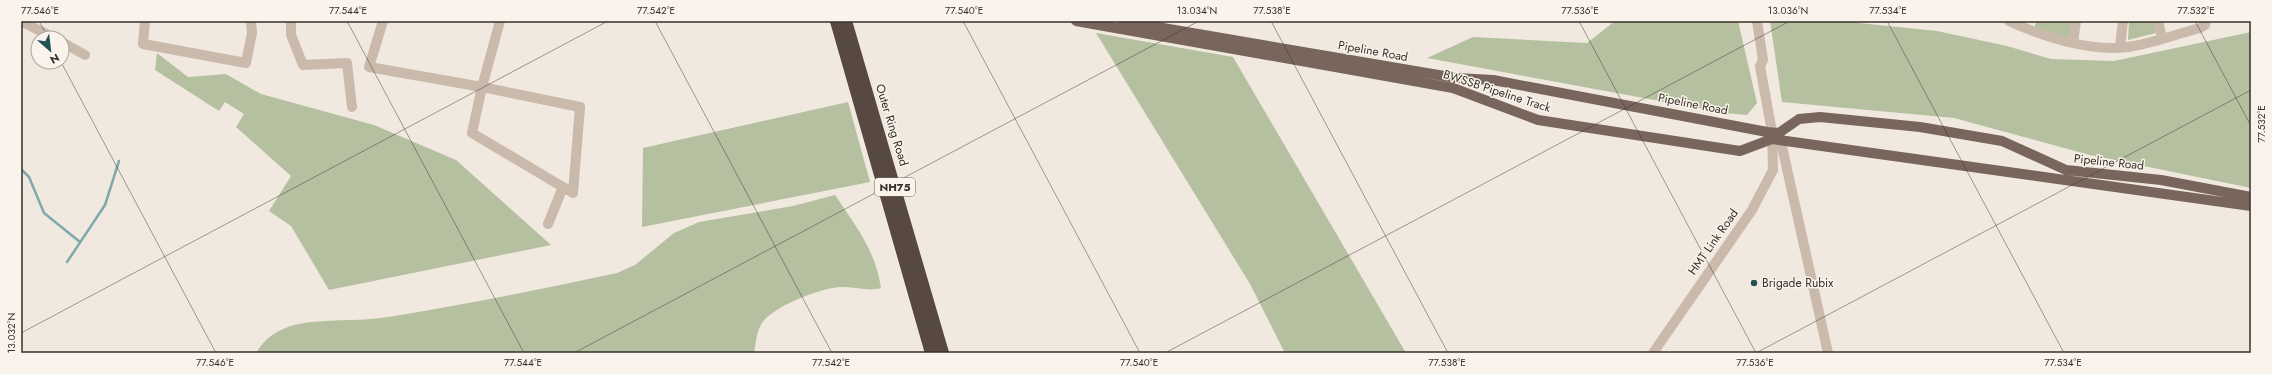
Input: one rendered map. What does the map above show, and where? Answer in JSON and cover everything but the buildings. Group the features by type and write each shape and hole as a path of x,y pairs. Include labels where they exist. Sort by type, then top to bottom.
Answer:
{"highway":[{"name":"Outer Ring Road","path":"836,21 931,353"},
{"name":"Outer Ring Road","path":"846,21 943,353"}],"main road":[{"name":"BWSSB Pipeline Track","path":"1076,21 1453,88 1538,120 1740,150 1776,136"},
{"name":"Pipeline Road","path":"1122,21 1456,78 1493,80 1776,136 2251,206"},
{"name":"Pipeline Road","path":"1776,136 1800,119 1820,117 1920,127 2002,141 2066,170 2161,180 2251,197"}],"street":[{"path":"22,21 39,30"},
{"path":"145,21 143,44 246,63 252,34 251,21"},
{"path":"291,21 291,35 303,65 348,63 352,107"},
{"path":"383,21 369,68 482,88 580,107 573,193 472,133 482,88 500,21"},
{"name":"HMT Link Road","path":"1653,353 1752,210 1773,170 1776,136 1757,21"},
{"path":"2009,21 2031,25 2073,42 2120,47 2200,28 2205,25 2206,21"},
{"path":"2073,42 2076,21"},
{"path":"2120,47 2122,21"},
{"path":"2158,21 2162,38"},
{"path":"70,47 85,55"},
{"path":"1776,136 1828,353"},
{"path":"548,224 563,187"}],"green space":[{"path":"1615,21 1738,21 1757,103 1747,115 1725,113 1427,58 1473,37 1587,43"},
{"path":"1770,21 1839,21 1937,31 2007,46 2051,59 2114,61 2251,32 2251,188 2090,155 1954,118 1782,102"},
{"path":"2037,21 2074,21 2071,39 2033,30"},
{"path":"2129,21 2154,21 2156,33 2128,40"},
{"path":"1096,33 1233,57 1406,353 1285,353 1250,284"},
{"path":"157,53 188,77 226,74 261,94 374,125 456,160 551,245 329,290 291,226 269,211 291,176 236,127 244,114 225,102 219,111 155,70"},
{"path":"848,102 870,182 642,227 643,148"},
{"path":"835,195 864,239 874,262 881,288 833,288 810,294 786,305 767,317 760,326 754,353 256,353 263,343 272,335 282,329 294,325 388,317 474,302 617,273 635,265 674,233 699,222 793,206"}],"waterway":[{"path":"67,262 105,205 119,161"},
{"path":"21,169 29,177 44,213 80,242"}],"place":[{"name":"Brigade Rubix","path":"1754,283"}]}
